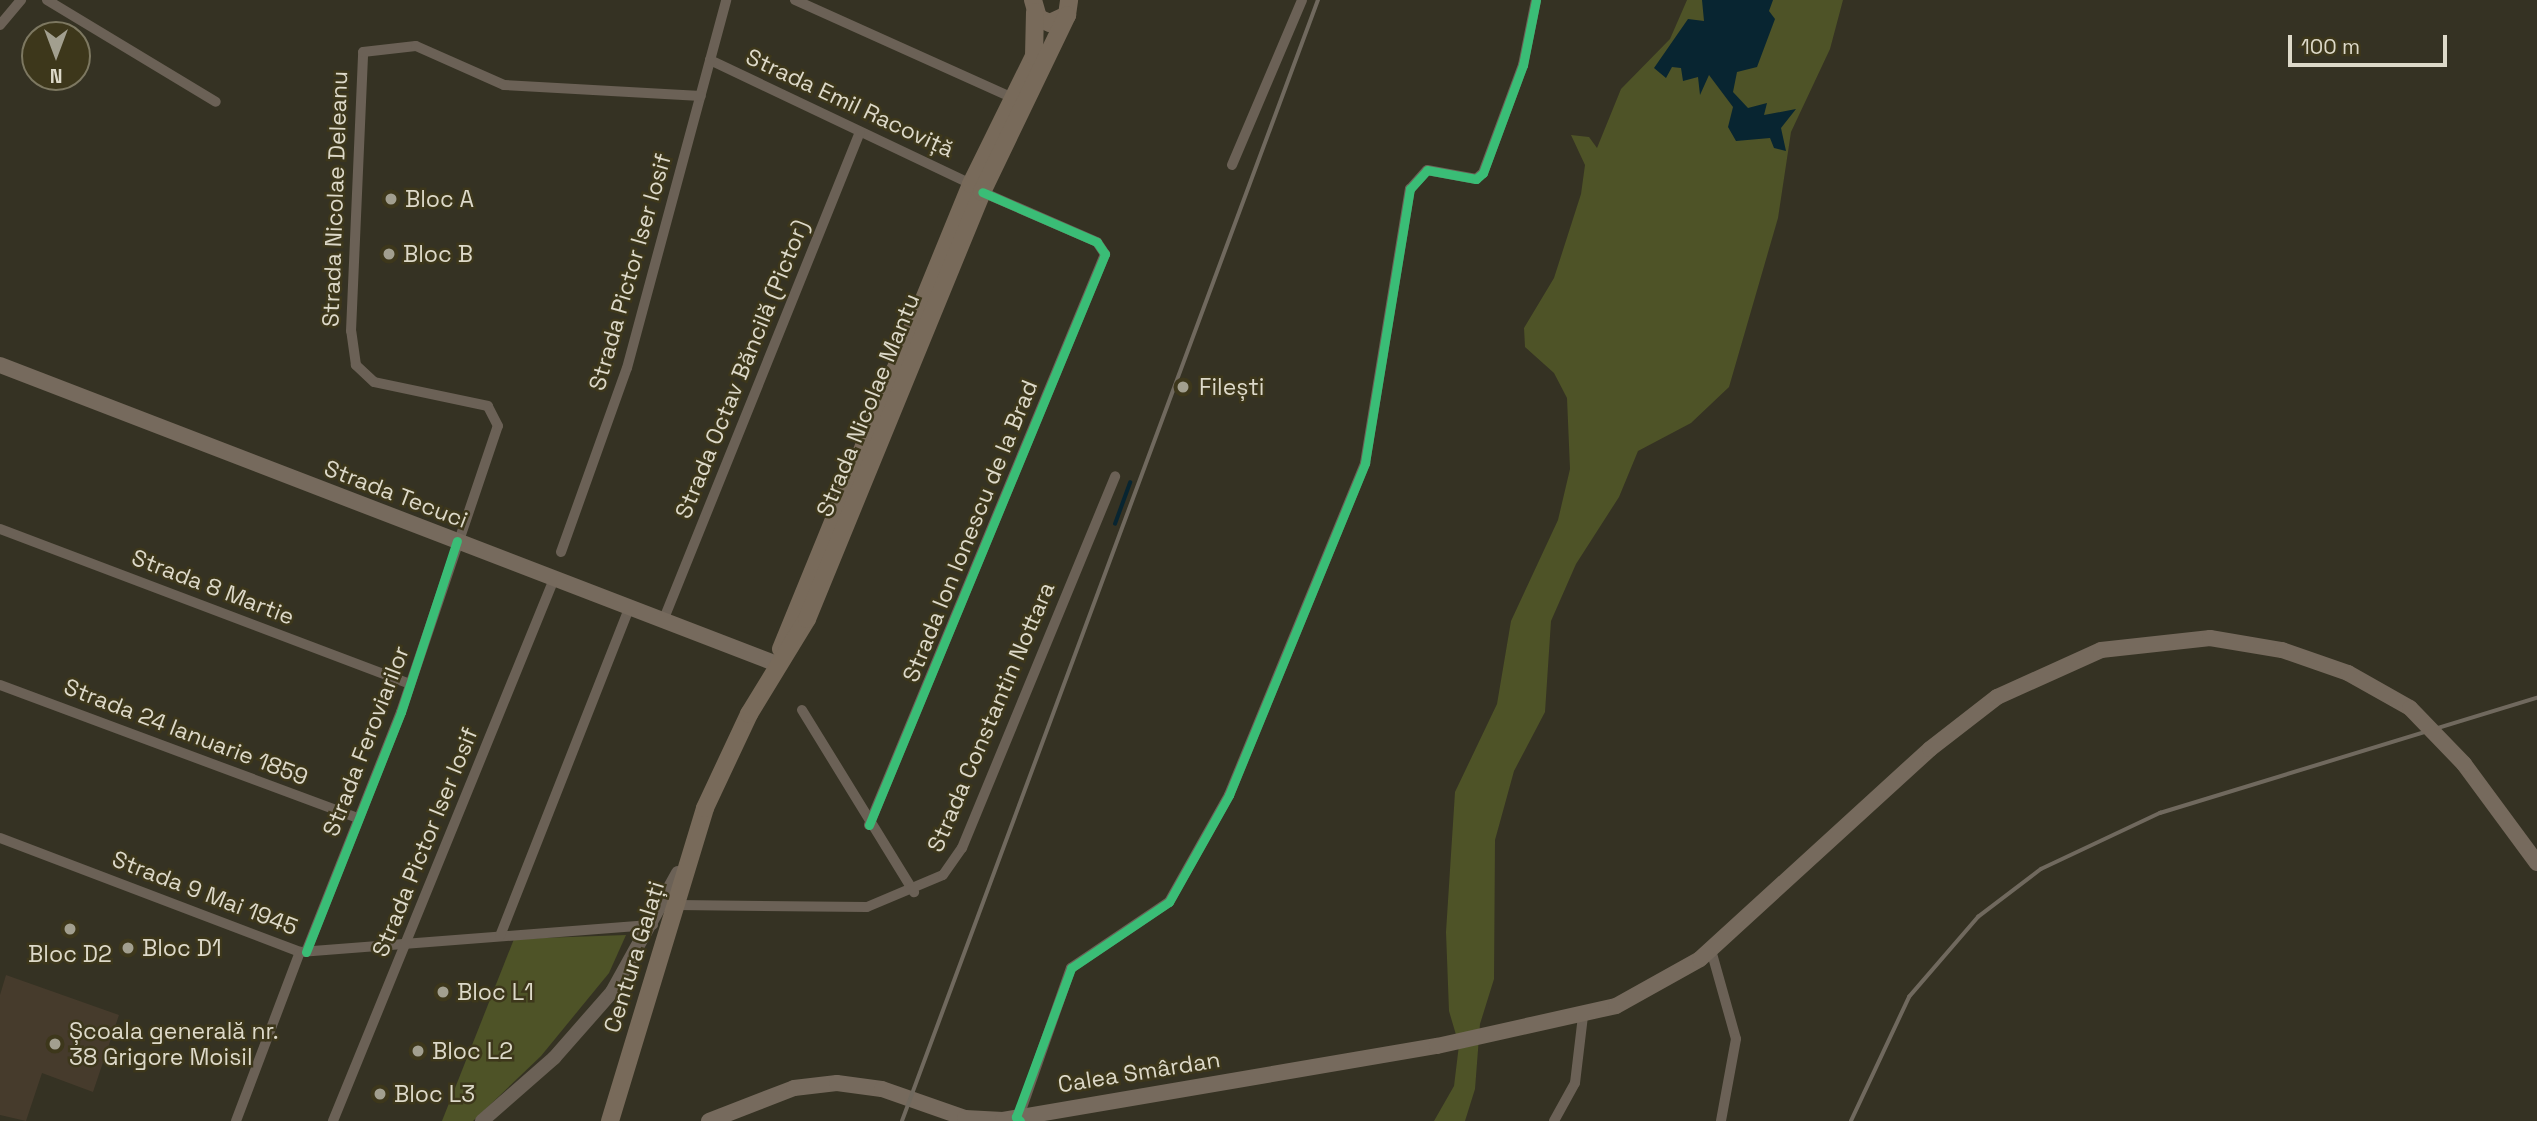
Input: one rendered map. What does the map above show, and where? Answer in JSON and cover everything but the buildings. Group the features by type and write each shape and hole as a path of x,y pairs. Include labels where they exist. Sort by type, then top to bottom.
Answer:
{"highway":[{"path":"705,808 776,664 1038,41 1033,4"},
{"path":"1033,4 1050,23 1070,6"},
{"path":"977,188 1070,6"},
{"name":"Centura Galați","path":"610,1121 705,808"}],"main road":[{"name":"Strada Tecuci","path":"0,365 776,664"},
{"name":"Calea Smârdan","path":"709,1121 794,1088 837,1083 882,1089 976,1120 1018,1119 1437,1046 1583,1016 1645,994 1711,950 1930,749 1997,697 2073,659 2129,644 2210,638 2282,650 2348,673 2410,708 2464,764 2537,863"}],"street":[{"path":"0,25 21,0"},
{"path":"47,0 216,102"},
{"name":"Strada Pictor Iser Iosif","path":"561,552 627,368 726,0"},
{"path":"795,0 1013,98"},
{"path":"1233,165 1302,0"},
{"path":"1018,1119 1071,968 1169,902 1234,784 1365,463 1410,189 1427,170 1476,179 1483,173 1523,65 1536,0"},
{"name":"Strada Nicolae Deleanu","path":"457,541 498,426 494,409 374,382 356,365 351,331 363,52 416,46 505,85 701,96"},
{"name":"Strada Emil Racoviță","path":"710,60 1105,251"},
{"name":"Strada Octav Băncilă (Pictor)","path":"663,621 860,132"},
{"name":"Strada Ion Ionescu de la Brad","path":"869,825 1105,251"},
{"name":"Strada Constantin Nottara","path":"677,905 867,907 914,892 943,875 962,848 1115,476"},
{"name":"Strada 8 Martie","path":"0,529 410,684"},
{"name":"Strada Feroviarilor","path":"236,1121 410,684 457,541"},
{"name":"Strada Pictor Iser Iosif","path":"333,1121 554,579"},
{"path":"500,936 629,608"},
{"name":"Strada 24 Ianuarie 1859","path":"0,685 358,818"},
{"path":"802,710 869,825 914,892"},
{"path":"482,1121 582,1029 653,925 705,808"},
{"name":"Strada 9 Mai 1945","path":"0,838 303,952 653,925"},
{"path":"1711,950 1736,1039 1721,1121"},
{"path":"1554,1121 1575,1083 1583,1016"}],"shaded area":[{"name":"Școala generală nr. 38 Grigore Moisil","path":"6,975 119,1015 93,1092 42,1073 26,1121 0,1115 0,995"}],"green space":[{"path":"1687,0 1843,0 1830,49 1791,132 1778,218 1729,387 1691,423 1638,451 1619,497 1576,564 1551,621 1545,712 1514,771 1495,840 1494,979 1480,1024 1475,1089 1465,1121 1434,1121 1454,1086 1459,1045 1449,1011 1446,932 1455,792 1497,704 1511,621 1558,520 1570,469 1567,398 1554,373 1525,347 1524,328 1554,278 1581,194 1585,165 1571,135 1589,137 1597,148 1621,89 1670,39"},
{"path":"626,935 609,973 541,1056 473,1121 442,1121 514,939"}],"water":[{"path":"1702,0 1773,0 1769,11 1775,19 1757,67 1737,72 1733,92 1748,108 1767,103 1764,115 1796,109 1781,128 1786,151 1774,148 1770,138 1736,141 1728,127 1733,107 1709,75 1700,95 1698,77 1683,81 1681,68 1672,67 1666,78 1654,68 1688,19 1704,21"}],"waterway":[{"path":"1115,524 1130,483"}],"railway":[{"path":"902,1121 1318,0"},
{"path":"1851,1121 1909,997 1978,917 2041,869 2160,813 2537,698"}],"cycle path":[{"path":"1020,1121 1016,1117 1071,968 1169,902 1229,795 1365,463 1410,189 1427,170 1476,179 1483,173 1523,65 1536,0"},
{"path":"869,825 1105,254 1097,242 982,192"},
{"path":"306,952 401,712 457,541"}],"place":[{"name":"Bloc A","path":"391,199"},
{"name":"Bloc B","path":"389,254"},
{"name":"Filești","path":"1183,387"},
{"name":"Bloc D2","path":"70,929"},
{"name":"Bloc D1","path":"128,948"},
{"name":"Bloc L1","path":"443,992"},
{"name":"Școala generală nr. 38 Grigore Moisil","path":"55,1044"},
{"name":"Bloc L2","path":"418,1051"},
{"name":"Bloc L3","path":"380,1094"}]}
